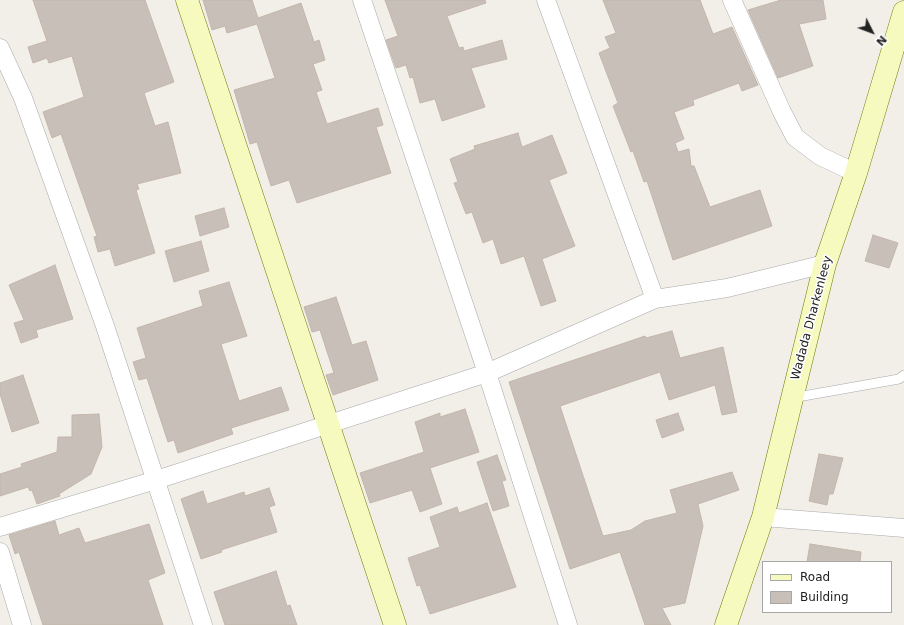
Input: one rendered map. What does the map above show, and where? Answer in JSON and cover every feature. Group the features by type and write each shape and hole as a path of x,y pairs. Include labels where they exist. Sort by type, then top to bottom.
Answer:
{"street":[{"path":"187,0 395,625"},
{"path":"362,0 487,373 568,625"},
{"path":"546,0 655,298"},
{"path":"732,0 782,112 795,137 820,156 856,173"},
{"name":"Wadada Dharkenleey","path":"726,625 763,517 825,264 856,173 904,12"},
{"path":"0,48 23,98 105,326 203,625"},
{"path":"0,527 156,480 328,423 487,373 655,298 727,288 825,264"},
{"path":"763,517 904,528"},
{"path":"0,552 22,625"}],"lane":[{"path":"791,398 899,379 904,375"}],"building":[{"path":"33,0 145,0 174,82 144,93 155,126 168,122 181,173 137,184 139,189 136,190 155,253 115,266 110,249 98,252 94,237 97,236 61,134 52,138 43,112 84,97 72,56 49,63 47,58 33,63 28,47 47,41"},
{"path":"203,0 252,0 258,18 301,3 314,42 319,40 325,60 313,64 322,90 316,92 327,124 378,108 383,125 376,127 391,173 297,203 289,180 271,186 257,142 250,144 234,90 275,78 257,24 227,33 225,26 212,30"},
{"path":"385,0 485,0 486,3 447,16 459,48 463,47 464,51 502,40 507,59 471,68 485,107 442,121 435,99 420,103 413,77 410,78 406,65 396,68 386,40 398,36"},
{"path":"603,0 700,0 713,34 732,27 758,85 742,91 739,83 693,100 694,105 674,112 684,139 675,143 678,152 689,149 691,166 694,166 710,207 760,190 772,226 673,260 647,181 644,182 633,151 631,152 613,106 618,103 599,53 610,48 605,37 616,33"},
{"path":"781,0 823,0 826,19 799,24 813,66 778,78 748,10"},
{"path":"518,133 522,147 552,135 567,173 549,180 575,246 542,259 556,301 541,306 524,256 501,264 493,239 483,243 472,212 466,214 454,183 458,182 450,159 475,149 474,146"},
{"path":"224,208 229,227 200,236 195,216"},
{"path":"873,235 898,243 889,268 865,261"},
{"path":"201,241 209,271 174,282 165,251"},
{"path":"55,265 73,319 36,330 38,337 21,343 14,323 24,320 9,285"},
{"path":"229,282 247,336 221,344 239,401 281,387 289,410 231,428 233,434 178,453 174,440 168,442 147,378 139,380 133,362 146,358 137,328 203,306 199,291"},
{"path":"336,297 352,345 366,341 378,380 333,395 326,375 334,373 320,330 312,332 304,307"},
{"path":"672,331 680,358 723,347 737,412 722,415 715,385 669,400 660,372 560,406 603,536 631,530 645,521 677,513 670,490 732,472 739,490 698,504 703,526 685,603 662,608 671,625 645,625 620,552 570,569 509,382 645,336 646,338"},
{"path":"23,375 39,423 12,432 0,394 0,383"},
{"path":"465,409 479,452 430,468 442,504 420,512 412,490 370,503 360,473 424,452 415,422 440,413 440,417"},
{"path":"678,413 684,430 662,438 656,420"},
{"path":"99,414 102,447 91,474 59,494 60,496 37,504 32,490 30,491 28,487 0,496 0,474 22,467 21,464 57,452 58,437 72,437 72,415"},
{"path":"819,454 843,458 833,494 829,494 827,505 809,501"},
{"path":"497,455 506,480 502,481 509,506 493,511 477,462"},
{"path":"269,488 275,505 269,507 277,532 221,550 222,552 201,559 181,499 203,491 207,504 244,492 245,496"},
{"path":"487,503 516,587 430,614 420,585 417,586 408,558 440,547 430,517 457,507 459,513"},
{"path":"55,521 59,535 79,528 85,543 149,524 165,573 148,580 163,625 43,625 19,552 15,554 9,535"},
{"path":"810,544 861,552 860,561 807,561"},
{"path":"276,571 287,606 290,605 297,625 225,625 214,592"}]}
